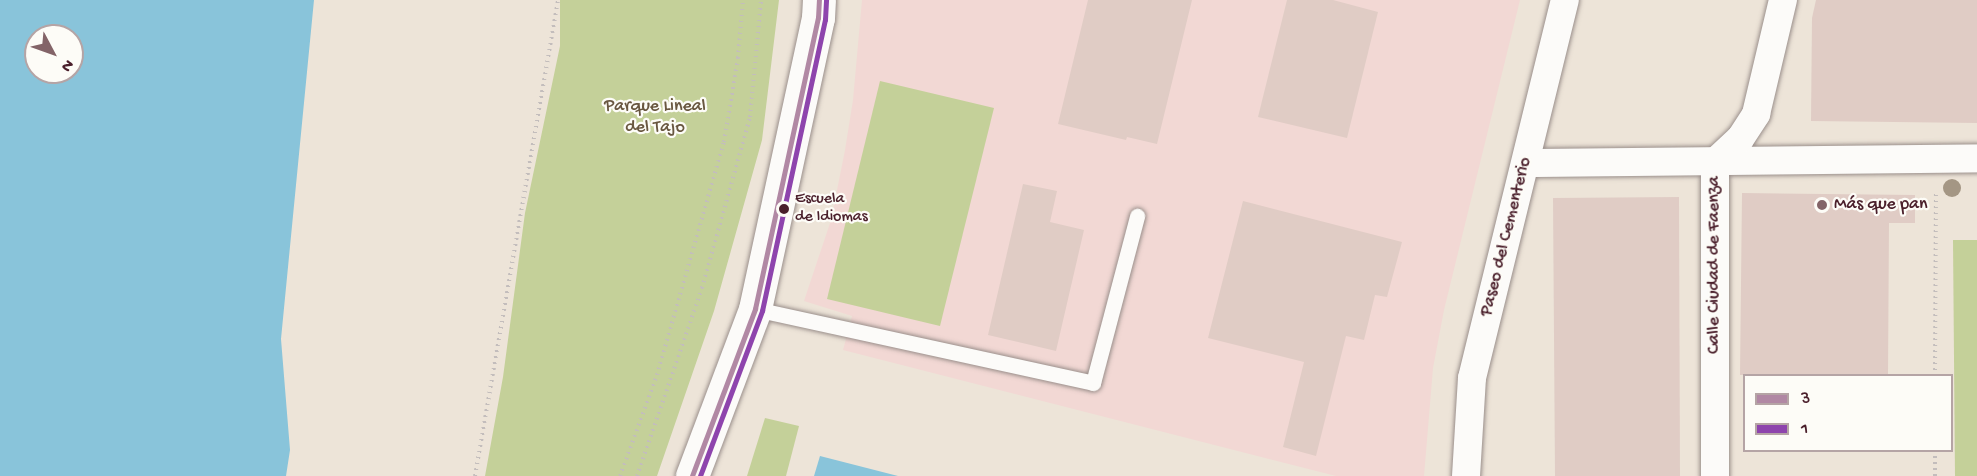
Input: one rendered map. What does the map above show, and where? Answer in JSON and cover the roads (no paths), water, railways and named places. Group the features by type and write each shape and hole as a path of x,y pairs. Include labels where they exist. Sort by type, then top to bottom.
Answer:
{"street":[{"path":"692,476 755,309 818,18 819,0"},
{"name":"Paseo del Cementerio","path":"1466,476 1472,378 1565,0"},
{"name":"Calle Ciudad de Faenza","path":"1715,476 1715,162 1740,140 1756,114 1783,0"},
{"path":"1526,163 1977,158"}],"lane":[{"path":"755,309 1093,382 1137,216"}],"water":[{"path":"0,0 314,0 281,339 290,450 286,476 0,476"},
{"path":"820,456 898,476 814,476"}],"place":[{"name":"Más que pan","path":"1822,205"},
{"name":"Escuela de Idiomas","path":"784,209"}],"park label":[{"name":"Parque Lineal del Tajo","path":"655,118"}]}
